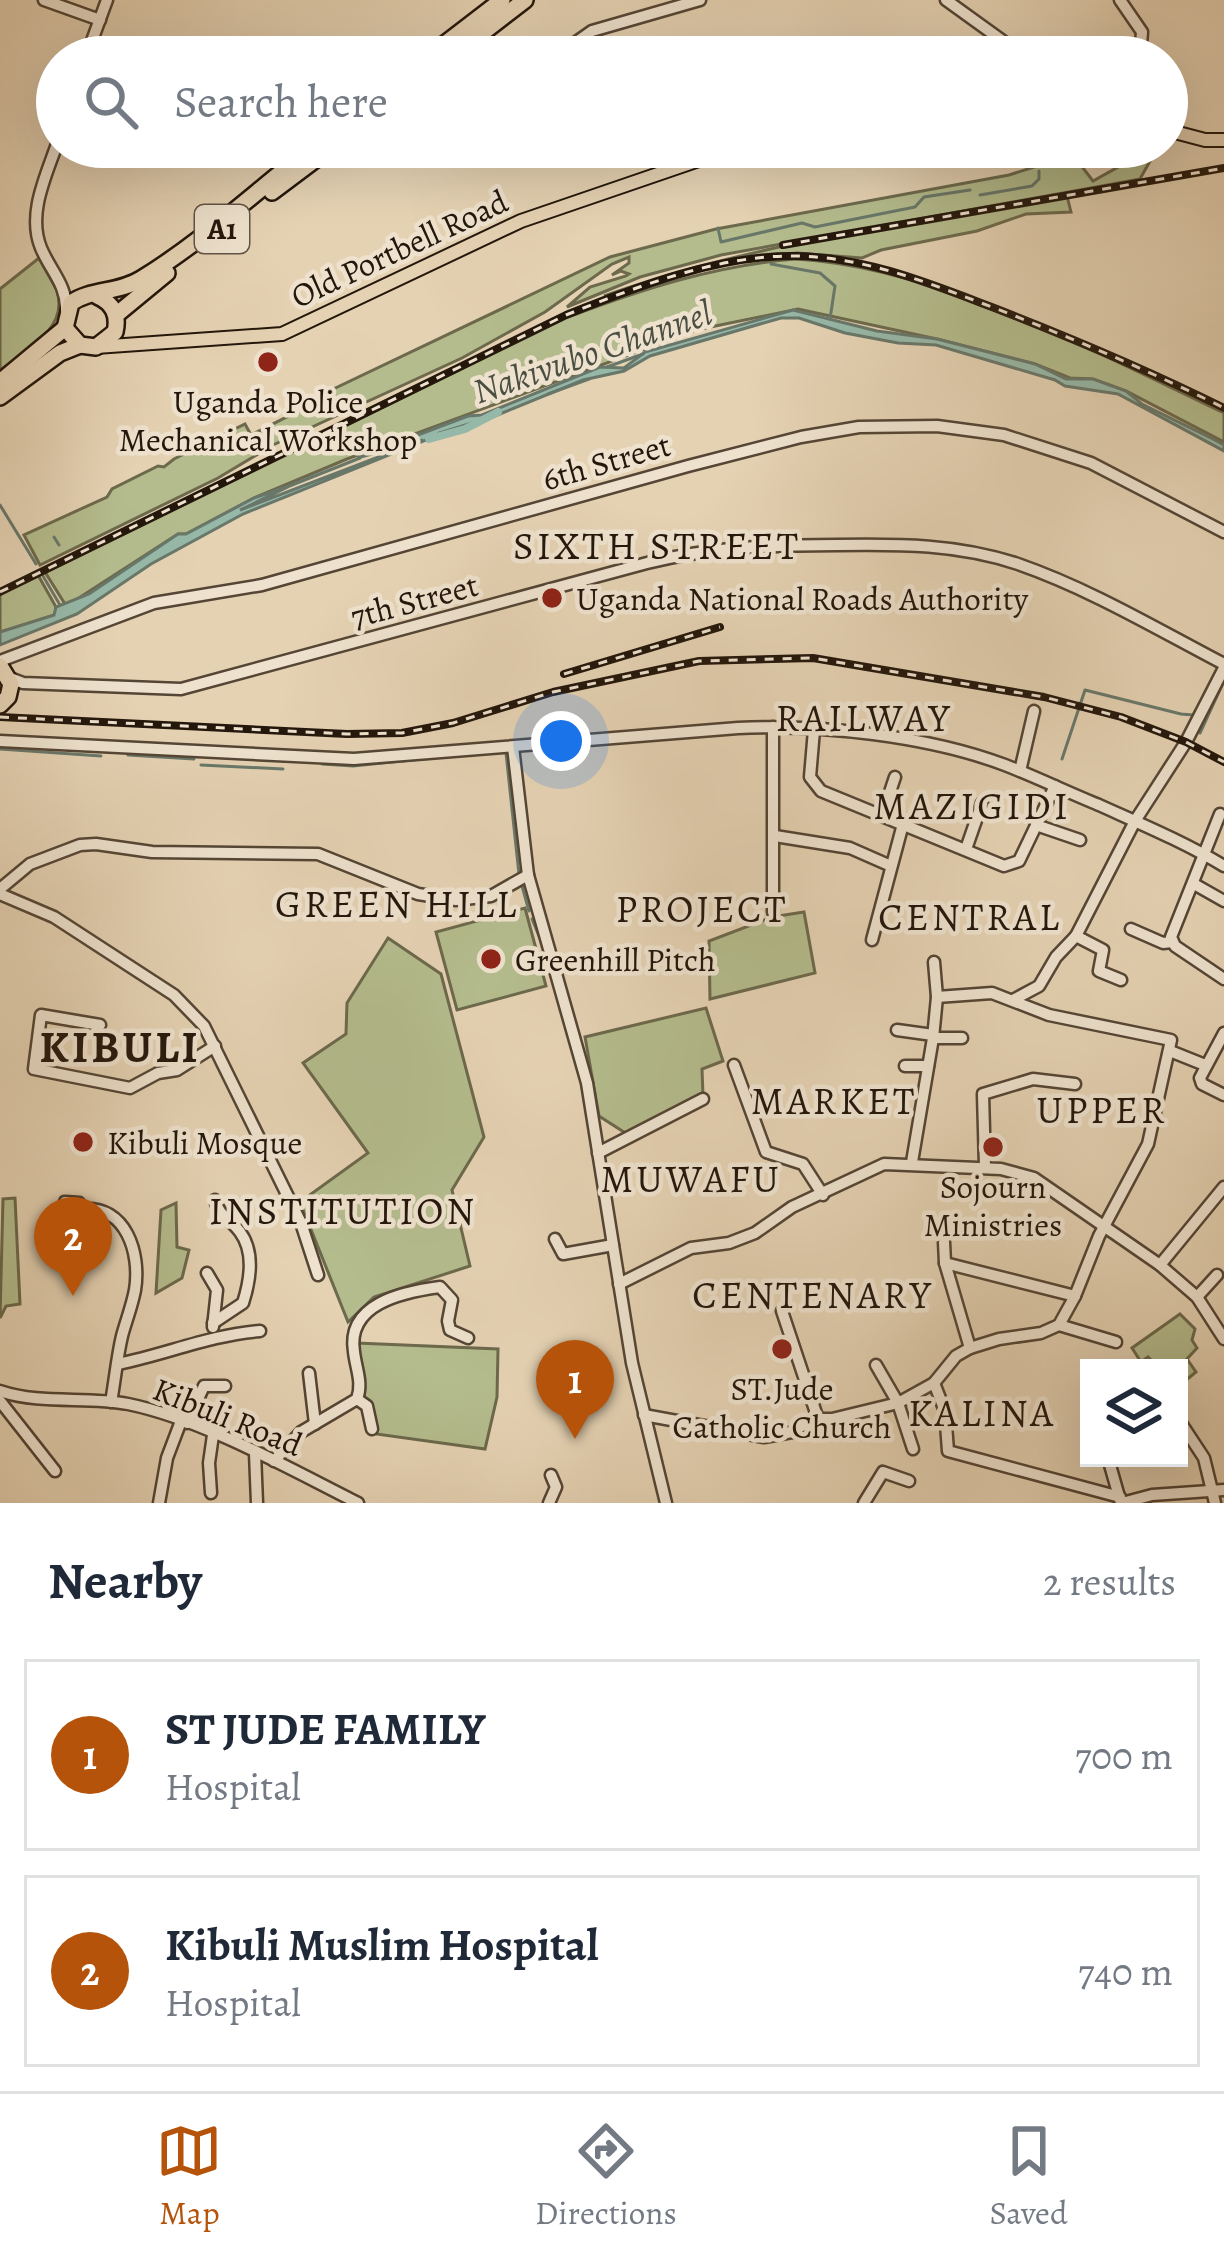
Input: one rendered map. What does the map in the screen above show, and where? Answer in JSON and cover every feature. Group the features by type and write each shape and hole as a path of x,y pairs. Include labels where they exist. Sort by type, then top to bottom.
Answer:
{"highway":[{"path":"466,36 502,0"},
{"path":"472,36 525,0"},
{"name":"A1","path":"0,382 92,295 137,282 286,168"},
{"name":"A1","path":"0,397 60,353 110,339 117,319 202,244 304,168"},
{"path":"92,295 106,299 117,319"},
{"path":"66,319 88,346"},
{"path":"0,705 8,675"}],"main road":[{"path":"1188,136 1224,140"},
{"name":"Old Portbell Road","path":"88,346 279,334 520,221 675,168"},
{"name":"Old Portbell Road","path":"117,319 130,338 148,341 289,329"}],"street":[{"path":"44,0 100,20"},
{"path":"94,36 107,0"},
{"path":"586,36 700,0"},
{"path":"946,0 996,36"},
{"path":"1120,0 1140,27 1140,36"},
{"path":"49,168 35,228 41,250 62,284 66,319"},
{"path":"62,284 92,295"},
{"name":"6th Street","path":"8,675 21,655 154,603 262,585 688,466 860,427 961,428 1031,443 1091,463 1224,532"},
{"name":"7th Street","path":"8,675 181,689 647,563 751,545 918,544 968,550 1067,583 1224,666"},
{"path":"1013,1000 1039,986 1076,936 1224,666"},
{"path":"1020,771 1034,711"},
{"path":"773,727 773,912"},
{"path":"0,741 313,759 773,727 814,730 932,746 1020,771 1224,866"},
{"path":"814,730 813,786 1004,866 1019,861 1055,786"},
{"path":"512,746 528,875 587,1084 619,1284 666,1503"},
{"path":"882,815 896,777"},
{"path":"966,850 982,803"},
{"path":"1172,942 1220,814"},
{"path":"872,940 903,824"},
{"path":"1036,825 1081,840"},
{"path":"776,836 850,848 892,866"},
{"path":"318,1275 301,1223 204,1026 174,995 54,917 0,891 30,864 80,845 96,844 169,853 318,854 418,894 447,900 481,899 528,875"},
{"path":"1194,884 1224,901"},
{"path":"1131,929 1163,943 1172,942 1224,979"},
{"path":"1076,936 1103,950 1099,971 1121,980"},
{"path":"912,1162 933,1036 934,962"},
{"path":"644,1414 764,1437 792,1432 818,1419 898,1403 934,1383 956,1356 970,1348 1059,1325 1148,1144 1171,1040 1049,1015 992,993 937,998"},
{"path":"100,1024 41,1016 34,1070 130,1088 158,1073 177,1070 215,1046"},
{"path":"897,1030 962,1038"},
{"path":"1224,1033 1200,1081 1224,1095"},
{"path":"1170,1051 1205,1065"},
{"path":"734,1065 766,1152 803,1164 823,1195"},
{"path":"904,1066 928,1066"},
{"path":"985,1167 982,1096 1033,1079 1075,1084"},
{"path":"598,1153 703,1100"},
{"path":"619,1284 691,1248 744,1238 792,1208 884,1163 985,1167 1034,1178 1106,1226 1197,1297 1224,1339"},
{"path":"1160,1265 1224,1187"},
{"path":"61,1208 72,1200 82,1209 98,1208 116,1217 134,1252 136,1285 111,1402"},
{"path":"212,1330 243,1303 250,1269 241,1233 221,1217 214,1200"},
{"path":"556,1239 563,1254 613,1245"},
{"path":"944,1242 945,1264 970,1348"},
{"path":"945,1264 1076,1296"},
{"path":"207,1273 217,1290 212,1330"},
{"path":"1197,1297 1217,1275"},
{"path":"274,1461 294,1437 357,1399 360,1384 353,1326 379,1303 440,1287 452,1300 450,1330 468,1338"},
{"path":"782,1311 818,1419"},
{"path":"1059,1325 1116,1342"},
{"path":"118,1364 212,1330 260,1331"},
{"path":"876,1365 898,1403 913,1449"},
{"path":"309,1373 315,1424"},
{"path":"934,1383 945,1411 947,1451 1121,1501 1152,1495 1218,1495 1188,1433"},
{"path":"159,1503 167,1458 204,1386 225,1386"},
{"name":"Kibuli Road","path":"0,1391 20,1397 111,1402 184,1422 358,1503"},
{"path":"357,1399 367,1406 372,1429"},
{"path":"0,1401 55,1472"},
{"path":"0,1434 14,1423"},
{"path":"211,1493 213,1435"},
{"path":"255,1453 256,1503"},
{"path":"1111,1467 1121,1501"},
{"path":"864,1503 883,1472 909,1481"},
{"path":"549,1503 556,1486 551,1475"}],"shaded area":[{"path":"1031,168 1083,168 1093,181 1116,168 1146,168 1140,179 721,255 640,277 567,307 590,287 629,274 612,275 629,263 629,257 462,358 273,445 218,478 40,565 24,535 245,424 251,435 326,397 325,393 610,257 716,229"},
{"path":"1067,196 1071,212 1026,214 977,231 862,258 797,253 745,258 604,296 775,248"},
{"path":"39,258 59,294 57,291 57,316 43,337 0,370 0,289"},
{"path":"796,259 904,278 1015,316 1224,413 1224,442 1093,379 1070,378 937,339 798,309 696,330 347,459 178,534 71,603 65,604 45,572 568,317 680,280"},
{"path":"793,310 877,331 937,339 1035,364 1066,379 1093,379 1126,391 1142,404 1224,445 1224,451 1118,394 1065,386 936,345 898,343 799,318 781,318 650,356 624,371 583,380 243,514 151,564 77,614 0,645 0,632 54,615 56,607 89,594 178,534 254,498 292,485 240,510 423,440 357,458 600,367 624,368 645,352"},
{"path":"38,575 56,607 55,615 0,632 0,593"},
{"name":"Greenhill Pitch","path":"525,908 546,986 457,1010 436,932"},
{"path":"804,912 815,973 710,999 709,941 772,917"},
{"path":"388,938 441,974 484,1137 452,1190 470,1266 374,1297 348,1322 300,1202 368,1153 303,1063 346,1034 347,1003"},
{"path":"706,1008 723,1061 702,1069 703,1095 627,1134 599,1116 585,1037"},
{"path":"15,1198 20,1304 6,1306 0,1318 3,1199"},
{"path":"176,1203 177,1247 189,1250 182,1278 156,1293 161,1210"},
{"path":"1180,1314 1195,1329 1192,1340 1197,1348 1187,1359 1139,1359 1132,1348"},
{"path":"356,1343 498,1349 497,1397 485,1449 369,1433"}],"waterway":[{"path":"980,195 1032,186 1039,171"},
{"path":"718,228 721,242 802,223 815,227 915,207 924,197 970,190"},
{"path":"771,264 820,273 835,286 830,319"},
{"path":"607,367 643,354"},
{"name":"Nakivubo Channel","path":"548,394 589,379"},
{"name":"Nakivubo Channel","path":"429,439 465,429 498,412"},
{"path":"292,485 360,458"},
{"path":"0,505 36,564"},
{"path":"54,537 59,545"},
{"path":"43,576 60,605"},
{"path":"1200,733 1224,681"},
{"path":"1062,759 1085,690 1181,714 1193,715 1198,707"},
{"path":"0,749 101,756"},
{"path":"506,753 519,874"},
{"path":"128,755 194,759"},
{"path":"322,764 353,766 442,757"},
{"path":"201,765 283,769"},
{"path":"522,886 529,911"},
{"path":"532,919 543,946"}],"railway":[{"path":"783,245 1224,168"},
{"path":"0,592 566,315 649,284 737,261 822,258 898,274 1055,332 1224,408"},
{"path":"564,674 720,627"},
{"path":"0,717 402,733 453,723 553,692 699,661 813,658 1044,697 1121,717 1224,762"}],"place":[{"name":"Uganda Police Mechanical Workshop","path":"268,362"},
{"name":"Uganda National Roads Authority","path":"552,598"},
{"name":"Greenhill Pitch","path":"491,959"},
{"name":"Kibuli Mosque","path":"83,1142"},
{"name":"Sojourn Ministries","path":"993,1147"},
{"name":"Kibuli Muslim Hospital","path":"73,1296"},
{"name":"ST.Jude Catholic Church","path":"782,1349"},
{"name":"ST JUDE FAMILY","path":"575,1439"}],"district":[{"name":"SIXTH STREET","path":"657,545"},
{"name":"RAILWAY","path":"864,717"},
{"name":"MAZIGIDI","path":"972,805"},
{"name":"GREEN HILL","path":"397,903"},
{"name":"PROJECT","path":"702,908"},
{"name":"CENTRAL","path":"970,916"},
{"name":"KIBULI","path":"120,1046"},
{"name":"MARKET","path":"834,1100"},
{"name":"UPPER","path":"1102,1109"},
{"name":"MUWAFU","path":"691,1178"},
{"name":"INSTITUTION","path":"343,1210"},
{"name":"CENTENARY","path":"813,1294"},
{"name":"KALINA","path":"982,1412"}]}
